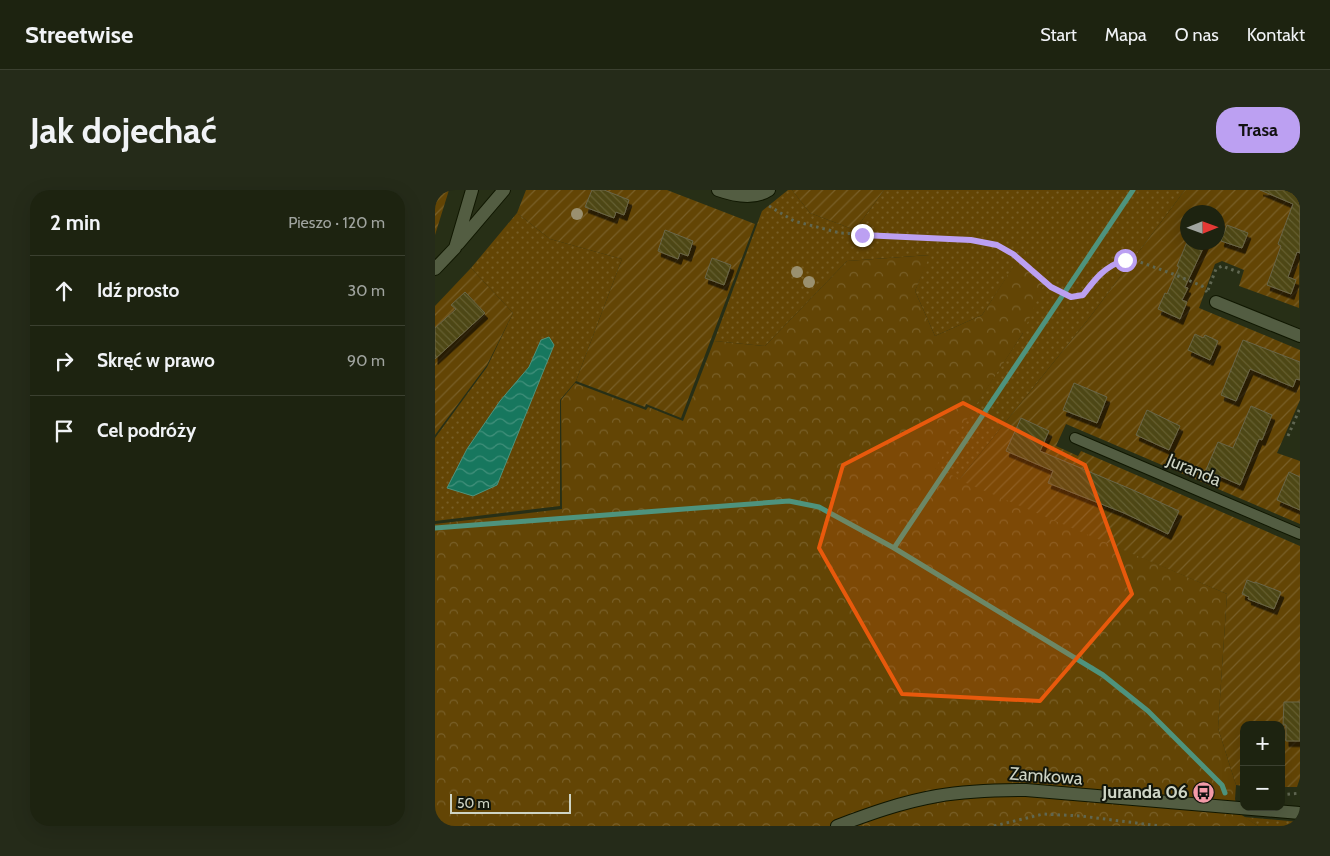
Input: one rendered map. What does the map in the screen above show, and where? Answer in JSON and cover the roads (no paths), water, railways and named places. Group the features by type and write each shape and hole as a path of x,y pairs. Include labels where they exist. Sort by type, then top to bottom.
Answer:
{"street":[{"path":"455,248 472,190"},
{"path":"435,269 504,190"},
{"path":"718,190 745,196 765,193"},
{"path":"1216,302 1300,336"},
{"name":"Zamkowa","path":"837,826 911,802 963,793 1026,790 1300,812"}],"lane":[{"name":"Juranda","path":"1075,438 1300,534"}],"water":[{"path":"549,337 554,345 497,485 473,496 447,488 467,449 500,401 529,367 541,340"}],"waterway":[{"path":"894,548 1133,190"},
{"path":"435,528 789,501 819,507 894,548 1103,675 1148,711 1222,785 1225,793"}],"place":[{"name":"Juranda 06","path":"1204,792"}]}
